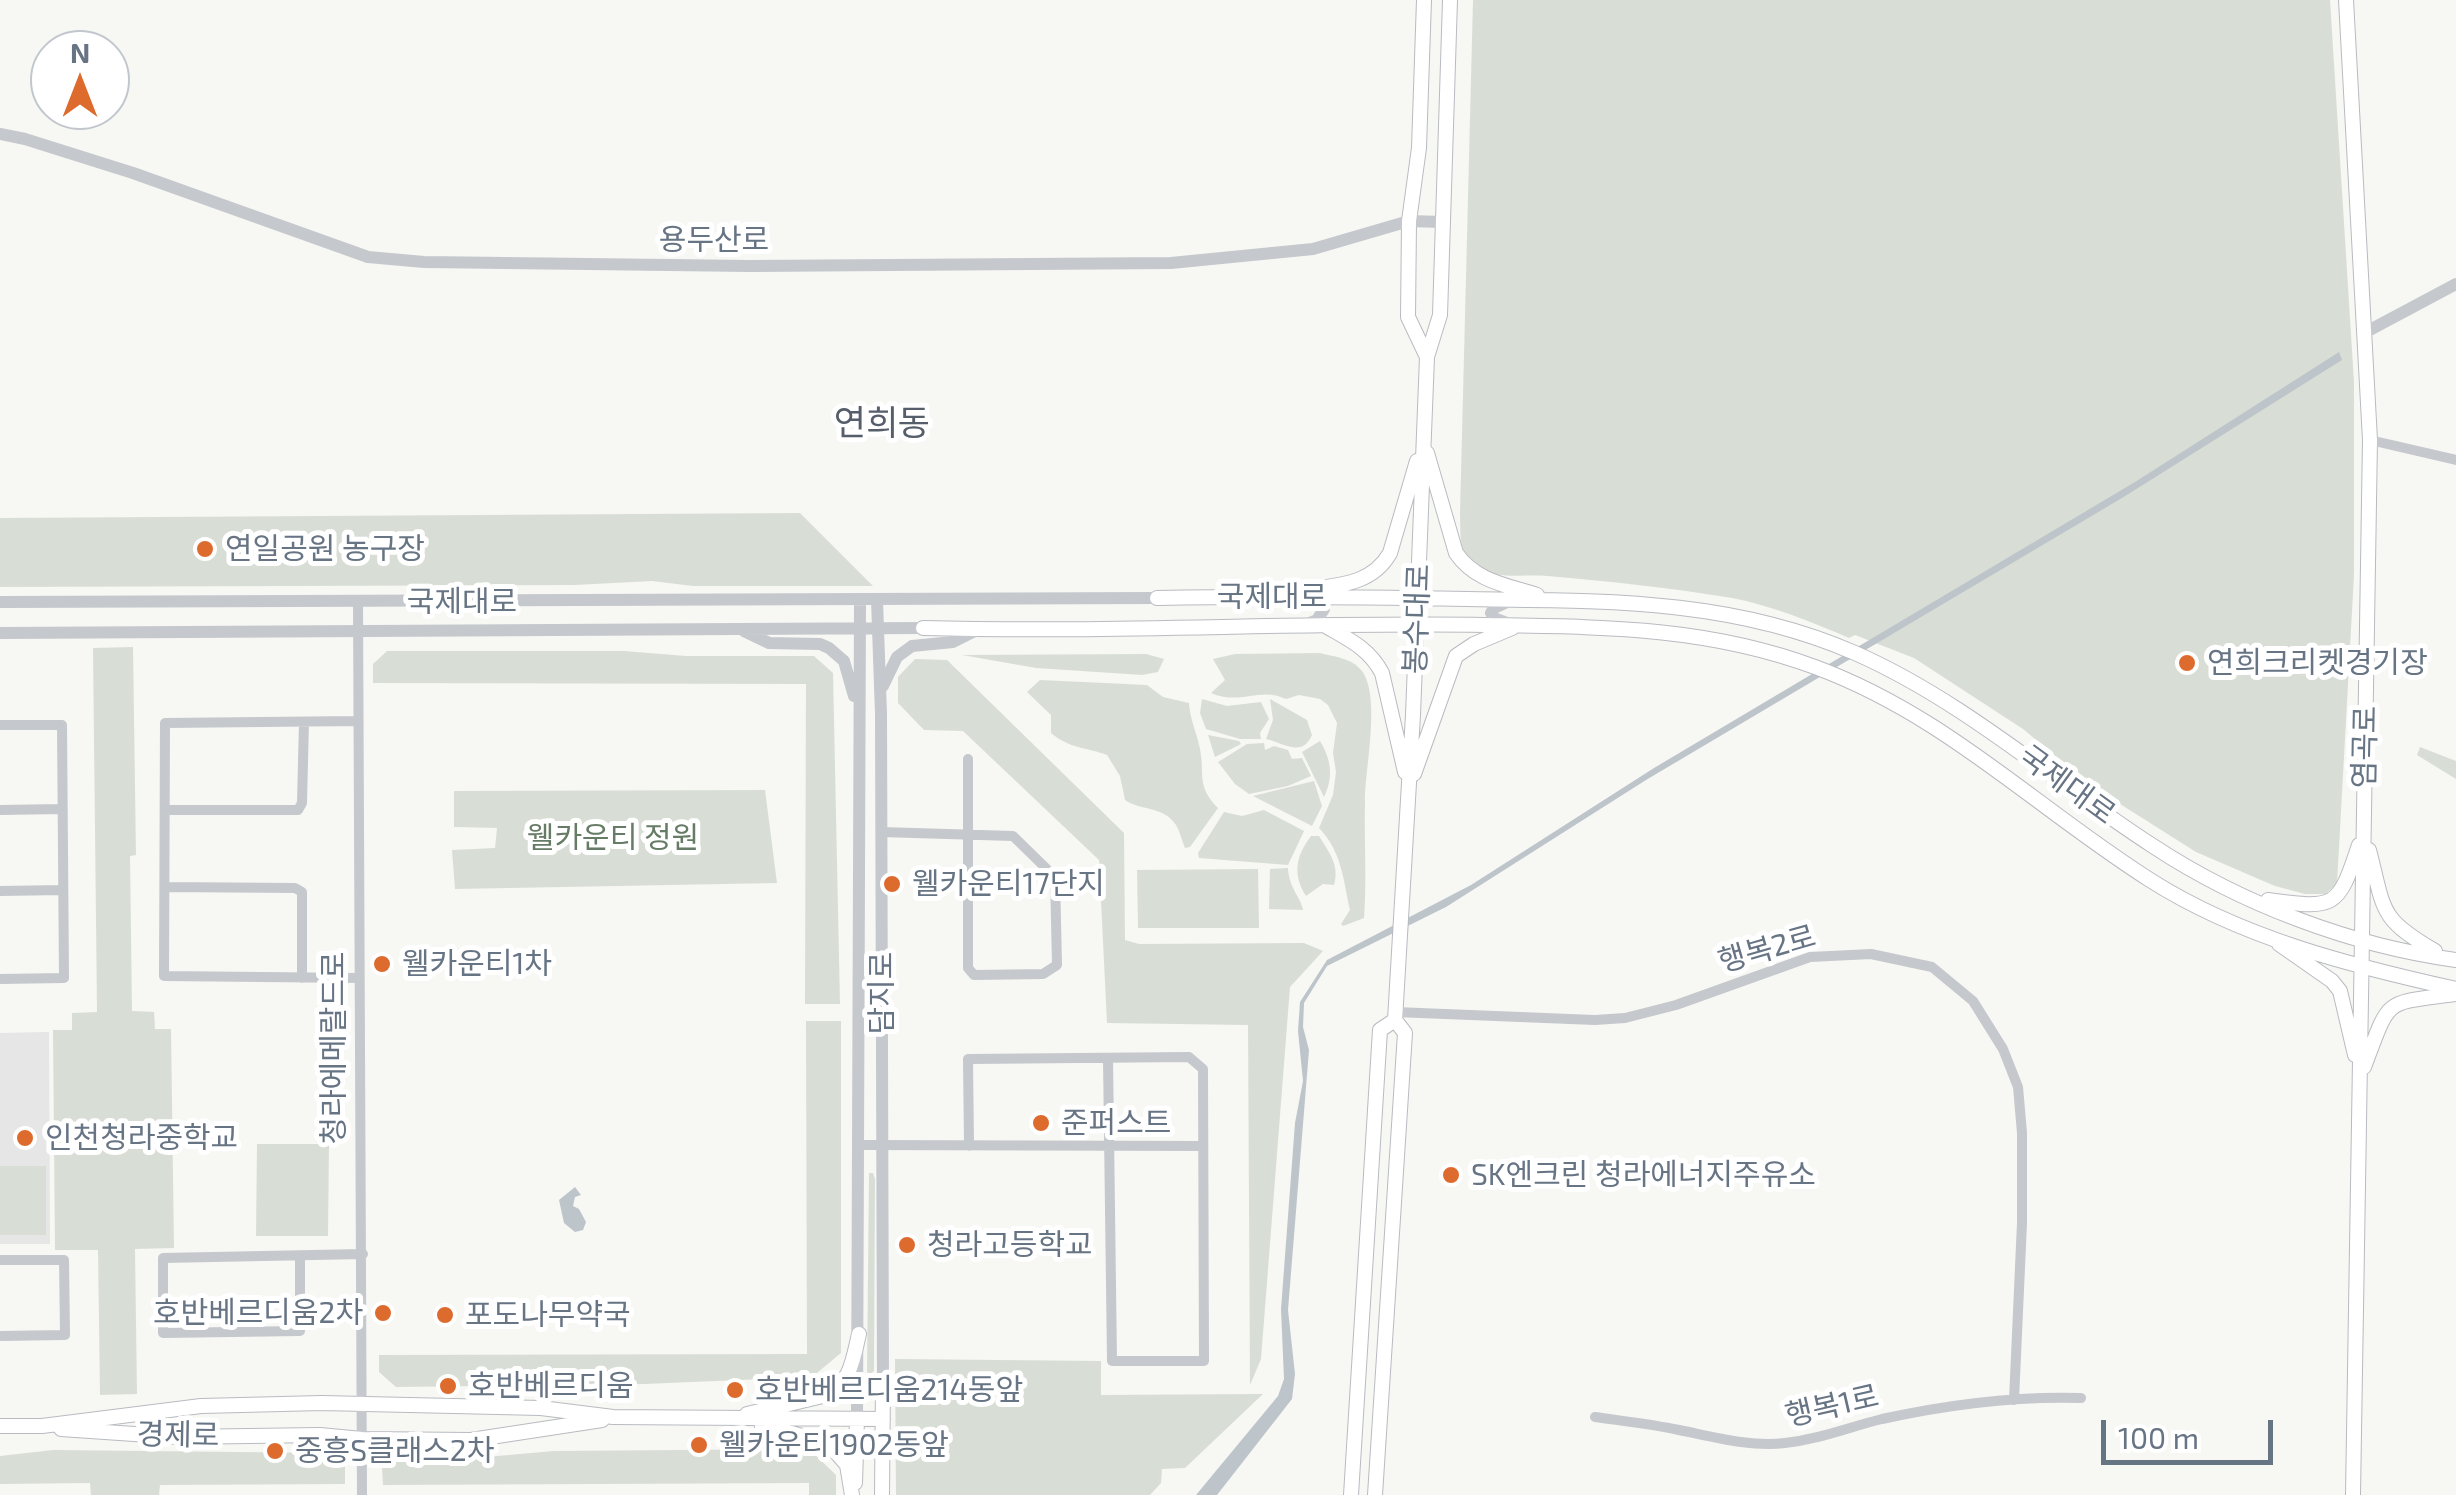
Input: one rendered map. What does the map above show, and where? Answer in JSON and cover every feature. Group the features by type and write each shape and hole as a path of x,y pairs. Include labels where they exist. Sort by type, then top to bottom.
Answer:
{"main road":[{"name":"봉수대로","path":"1424,0 1419,148 1409,221 1408,318 1427,357"},
{"name":"봉수대로","path":"1395,1016 1409,790 1427,357 1440,315 1450,0"},
{"name":"염곡로","path":"2346,0 2370,440 2352,1495"},
{"path":"1270,597 1359,580 1382,566 1390,553 1423,440"},
{"path":"1423,440 1456,553 1464,566 1475,574 1552,600"},
{"name":"국제대로","path":"1156,598 1620,600 1706,610 1810,637 1893,672 1995,733 2158,850 2253,898 2305,922 2363,941 2452,960"},
{"path":"1324,624 1370,654 1382,673 1409,790"},
{"name":"국제대로","path":"923,628 1417,624 1650,630 1718,640 1786,658 1864,688 1919,717 1985,759 2152,881 2266,936 2362,967 2456,991"},
{"path":"1409,790 1456,656 1516,626"},
{"path":"2253,898 2310,906 2330,902 2344,889 2364,830"},
{"path":"2364,830 2387,916 2402,931 2452,960"},
{"path":"2266,936 2332,981 2340,991 2360,1078"},
{"path":"2360,1078 2383,1018 2392,1006 2412,997 2456,991"},
{"path":"1351,1495 1380,1030 1395,1016 1406,1033 1375,1495"},
{"path":"726,1419 838,1389 848,1375 858,1334"},
{"path":"882,1495 884,1385"},
{"name":"경제로","path":"42,1426 201,1406 541,1408 613,1418 882,1419"},
{"name":"경제로","path":"0,1426 178,1437 320,1435 472,1440 613,1418"},
{"path":"726,1419 827,1442 847,1465 853,1495"},
{"path":"853,1495 857,1419"}],"street":[{"name":"용두산로","path":"0,134 25,138 133,173 368,257 424,262 750,266 1171,262 1313,250 1409,221 1442,222"},
{"path":"2366,332 2456,284"},
{"path":"2370,440 2456,460"},
{"path":"1305,625 1317,620 1324,609 1319,601 1309,597"},
{"name":"국제대로","path":"0,602 1156,598"},
{"path":"857,1419 860,600"},
{"name":"담지로","path":"877,600 884,1385"},
{"path":"1516,626 1494,618 1492,613 1500,604 1521,600"},
{"name":"청라에메랄드로","path":"358,602 362,1495"},
{"name":"국제대로","path":"0,633 923,628"},
{"path":"742,630 769,644 820,644 839,654 858,711"},
{"path":"881,714 887,672 903,651 925,642 953,642 978,630"},
{"path":"858,711 864,684 869,682 881,714"},
{"path":"358,721 165,724 164,976 359,978"},
{"path":"165,810 298,810 302,803 304,722"},
{"path":"0,725 62,725 64,978 0,980"},
{"path":"880,832 966,834 1012,836 1056,877 1057,964 1043,974 974,975 968,968 966,834 968,760"},
{"path":"0,810 62,809"},
{"path":"164,887 295,888 302,892 302,978"},
{"path":"0,891 63,890"},
{"name":"행복2로","path":"1395,1016 1625,1018 1676,1005 1810,957 1870,954 1932,967 1973,1000 2003,1049 2018,1088 2022,1222 2014,1400"},
{"path":"969,1146 968,1060 1108,1058 1188,1057 1199,1063 1204,1068 1204,1362 1112,1361 1108,1058"},
{"path":"859,1146 1202,1146"},
{"path":"300,1256 300,1331 163,1333 163,1258 363,1254"},
{"path":"0,1260 64,1260 65,1335 0,1336"},
{"name":"행복1로","path":"1595,1417 1730,1442 1781,1444 1833,1436 1880,1420 2014,1400 2080,1398"}],"shaded area":[{"path":"2339,352 2342,360 2122,498 1646,780 1446,907 1327,966 1304,1003 1303,1027 1309,1050 1288,1310 1295,1374 1292,1399 1217,1495 1196,1495 1278,1396 1284,1379 1281,1309 1295,1123 1303,1081 1298,1031 1300,1002 1327,960 1471,885 1654,768 2135,482"},
{"name":"인천청라중학교","path":"49,1032 50,1244 0,1244 0,1033"},
{"path":"575,1187 581,1195 575,1197 573,1206 586,1222 583,1230 575,1232 564,1223 559,1200"}],"green space":[{"path":"1473,0 2330,0 2354,382 2354,575 2337,884 2325,894 2305,894 2275,886 2196,852 2090,785 2023,729 1914,658 1855,635 1849,638 1807,620 1732,598 1593,580 1503,575 1472,563 1462,544 1460,513"},
{"path":"800,513 873,586 693,586 652,581 575,585 0,587 0,518"},
{"path":"133,647 136,855 130,856 132,1011 154,1012 155,1029 171,1029 174,1248 135,1249 137,1394 100,1395 98,1250 55,1250 53,1030 72,1030 72,1013 97,1012 93,648"},
{"path":"387,651 814,656 833,673 840,1004 805,1004 806,684 373,683 373,664"},
{"path":"1320,653 1358,667 1368,683 1370,698 1364,918 1343,926 1350,910 1343,877 1333,847 1319,828 1333,795 1336,772 1333,753 1337,723 1328,705 1320,699 1299,695 1286,699 1267,694 1231,698 1211,693 1225,680 1213,659 1235,654"},
{"path":"1146,654 1164,659 1158,672 1142,675 1036,668 962,655"},
{"path":"915,659 947,660 1124,833 1125,940 1139,944 1304,943 1323,951 1290,987 1261,1359 1250,1385 1248,1025 1107,1023 1099,860 963,731 924,730 898,703 898,677"},
{"path":"1040,680 1147,685 1163,697 1189,703 1204,787 1218,808 1190,847 1185,848 1171,819 1125,800 1120,776 1107,755 1072,745 1051,733 1051,715 1027,692"},
{"path":"1202,699 1227,706 1261,702 1269,719 1260,733 1261,739 1240,739 1206,729 1200,713"},
{"path":"1270,699 1307,720 1312,735 1303,746 1292,747 1266,739 1273,720"},
{"path":"1208,735 1239,741 1241,744 1215,757"},
{"path":"1320,741 1330,768 1324,797 1302,752"},
{"path":"1264,743 1265,750 1274,746 1288,750 1292,759 1302,758 1311,776 1288,786 1249,794 1235,784 1218,762 1247,744"},
{"path":"2420,747 2456,761 2456,779 2417,755"},
{"path":"1314,781 1322,806 1312,826 1253,796"},
{"name":"웰카운티 정원","path":"765,790 777,883 455,889 452,850 495,848 497,828 454,827 454,791"},
{"path":"1264,810 1304,831 1288,865 1199,858 1198,853 1224,812 1242,816"},
{"path":"1311,836 1319,836 1326,848 1335,865 1335,878 1334,885 1323,884 1306,896 1298,865"},
{"path":"1288,868 1303,910 1269,909 1270,869"},
{"path":"1258,869 1259,928 1138,928 1137,870"},
{"path":"806,1021 841,1021 841,1353 812,1377 396,1387 379,1372 379,1355 807,1354"},
{"path":"257,1144 329,1144 328,1236 256,1236"},
{"path":"0,1166 46,1166 46,1235 0,1235"},
{"path":"869,1173 875,1179 874,1371 870,1375 867,1372"},
{"path":"895,1359 1101,1361 1101,1395 1263,1394 1185,1468 1162,1469 1161,1483 1150,1495 896,1495"},
{"path":"809,1449 836,1475 836,1495 809,1495 809,1483 383,1485 382,1468 396,1458 474,1458 554,1451"},
{"path":"53,1450 331,1453 345,1466 345,1484 160,1485 159,1495 91,1495 90,1483 0,1484 0,1456"}],"place":[{"name":"연일공원 농구장","path":"205,549"},
{"name":"연희크리켓경기장","path":"2187,663"},
{"name":"웰카운티17단지","path":"892,884"},
{"name":"웰카운티1차","path":"382,964"},
{"name":"준퍼스트","path":"1041,1123"},
{"name":"인천청라중학교","path":"25,1138"},
{"name":"SK엔크린 청라에너지주유소","path":"1451,1175"},
{"name":"청라고등학교","path":"907,1245"},
{"name":"호반베르디움2차","path":"383,1313"},
{"name":"포도나무약국","path":"445,1315"},
{"name":"호반베르디움","path":"448,1386"},
{"name":"호반베르디움214동앞","path":"735,1390"},
{"name":"웰카운티1902동앞","path":"699,1445"},
{"name":"중흥S클래스2차","path":"275,1451"}],"district":[{"name":"연희동","path":"882,423"}]}
